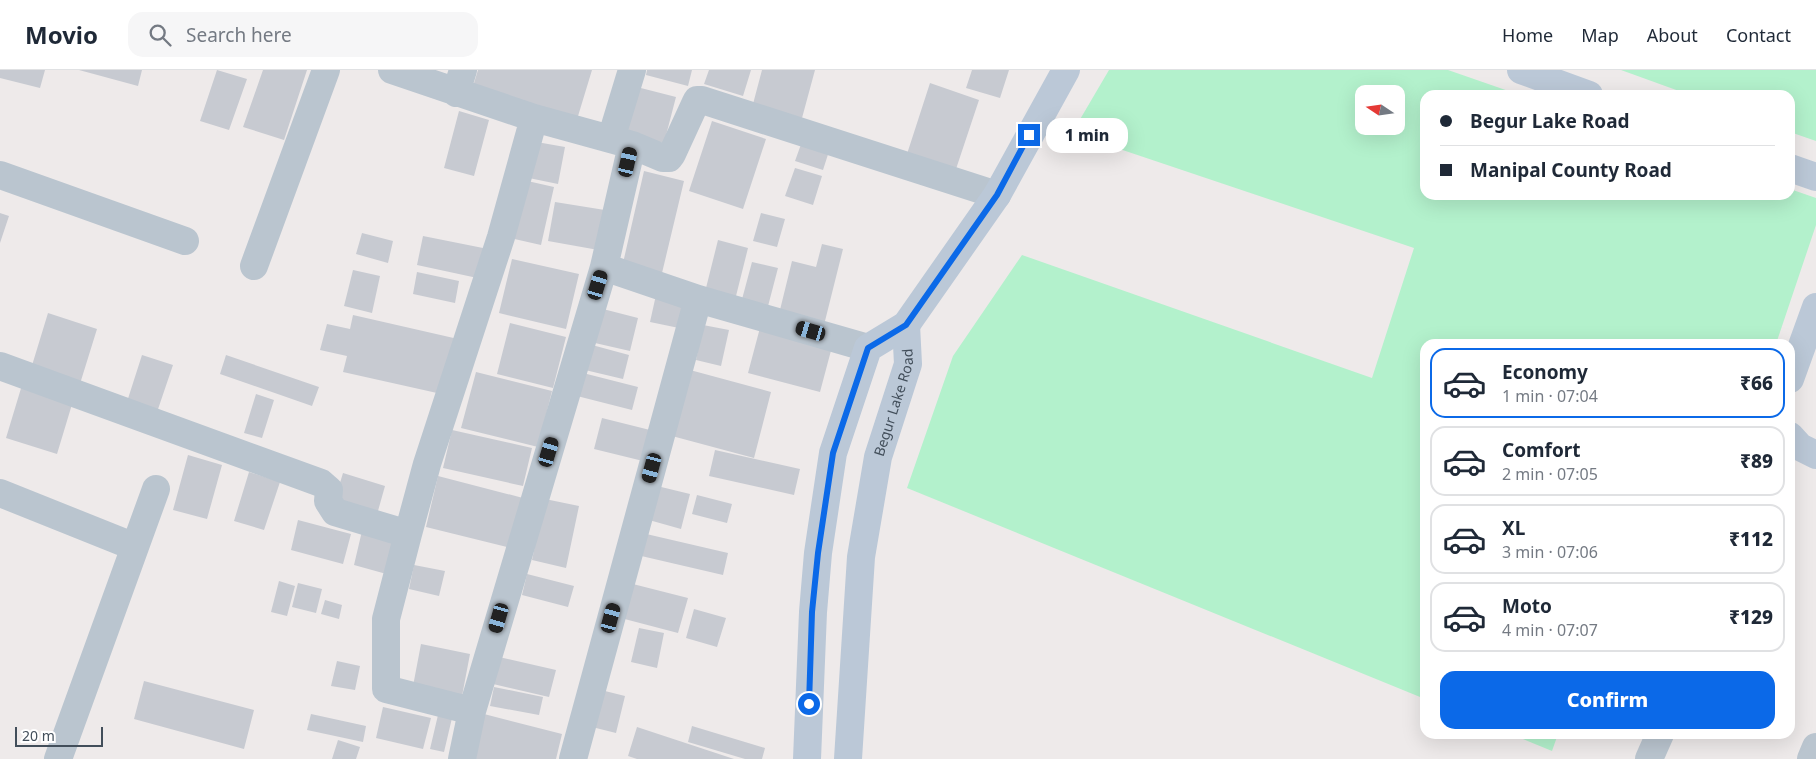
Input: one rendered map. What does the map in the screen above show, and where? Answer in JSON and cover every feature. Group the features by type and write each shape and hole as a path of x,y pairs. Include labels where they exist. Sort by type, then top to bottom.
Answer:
{"main road":[{"path":"906,325 997,195 1066,70"},
{"path":"1521,70 1575,90"},
{"path":"1795,170 1816,177"},
{"path":"1795,365 1816,306"},
{"name":"Begur Lake Road","path":"848,759 862,557 878,457 908,364 906,325 868,348"},
{"path":"807,759 812,612 818,553 833,453 868,348"},
{"path":"1795,442 1800,447 1816,455"}],"street":[{"path":"254,266 326,70"},
{"path":"392,70 460,82 534,118 622,142 663,158 669,158 672,154 694,104 697,100 702,100 997,195"},
{"path":"462,759 472,711 604,267 632,70"},
{"path":"472,711 386,689 386,619 427,464 502,237 534,118"},
{"path":"0,175 185,241"},
{"path":"604,267 698,299 868,348"},
{"path":"573,759 698,299"},
{"path":"0,366 320,483 329,490 328,501 335,512 408,534"},
{"path":"58,759 156,489"},
{"path":"0,493 135,547"},
{"path":"1649,759 1658,739"},
{"path":"1811,759 1816,747"}],"green space":[{"path":"1109,70 1448,70 1506,90 1420,90 1420,200 1795,200 1795,191 1816,198 1816,225 1778,339 1420,339 1420,697 907,488 953,356 1022,255 1372,378 1414,248 1072,133"},
{"path":"1621,70 1816,70 1816,141 1795,134 1795,90 1676,90"},
{"path":"1523,739 1556,739 1552,751"}],"building":[{"path":"0,70 45,70 40,88 0,78"},
{"path":"79,70 142,70 138,86"},
{"path":"217,70 247,79 229,130 200,121"},
{"path":"263,70 307,70 284,140 243,127"},
{"path":"478,70 592,70 575,126 471,93"},
{"path":"647,70 692,70 688,86 646,75"},
{"path":"709,70 751,70 743,96 704,84"},
{"path":"762,70 815,70 802,118 753,104"},
{"path":"972,70 1009,70 1000,98 966,88"},
{"path":"930,83 979,100 956,169 907,154"},
{"path":"633,86 676,97 664,143 621,133"},
{"path":"459,111 489,120 474,176 444,168"},
{"path":"712,121 766,139 743,209 689,191"},
{"path":"804,136 831,145 823,170 795,161"},
{"path":"531,141 565,147 558,184 524,177"},
{"path":"795,168 822,176 813,205 785,196"},
{"path":"644,171 684,181 662,273 623,263"},
{"path":"523,180 554,187 541,245 510,238"},
{"path":"555,202 611,211 604,251 548,241"},
{"path":"0,213 9,216 0,243"},
{"path":"761,213 785,219 777,247 753,241"},
{"path":"362,233 393,241 388,263 356,254"},
{"path":"423,236 488,249 482,279 417,265"},
{"path":"718,240 748,248 735,300 705,292"},
{"path":"822,244 843,249 824,325 779,314 792,261 816,267"},
{"path":"512,259 579,274 566,329 499,313"},
{"path":"752,262 778,268 767,310 741,303"},
{"path":"353,270 380,276 372,313 344,306"},
{"path":"417,272 459,281 455,303 413,294"},
{"path":"656,295 685,302 679,328 650,322"},
{"path":"603,309 638,318 630,351 595,343"},
{"path":"48,313 97,329 79,387 30,372"},
{"path":"353,315 458,339 446,395 343,372 347,356 320,350 327,324 350,329"},
{"path":"510,323 566,337 553,388 497,374"},
{"path":"761,324 833,343 820,392 748,373"},
{"path":"703,325 729,330 721,366 696,360"},
{"path":"592,345 629,355 623,379 585,370"},
{"path":"142,355 173,365 155,418 125,408"},
{"path":"226,355 319,387 312,406 220,374"},
{"path":"690,370 771,392 754,458 672,436"},
{"path":"476,372 552,391 538,447 461,428"},
{"path":"583,373 638,387 632,410 577,396"},
{"path":"22,385 73,401 57,454 6,438"},
{"path":"256,394 274,400 262,438 244,433"},
{"path":"602,418 650,430 643,461 594,449"},
{"path":"452,430 532,448 523,486 443,468"},
{"path":"715,450 800,469 794,495 709,476"},
{"path":"188,455 222,465 207,519 173,510"},
{"path":"249,472 280,482 264,530 234,521"},
{"path":"343,473 385,486 376,518 333,506"},
{"path":"438,476 523,498 511,548 426,527"},
{"path":"657,486 690,494 681,529 649,520"},
{"path":"697,495 732,504 727,523 692,514"},
{"path":"545,499 579,506 566,568 532,560"},
{"path":"298,520 351,534 343,564 291,550"},
{"path":"362,531 399,540 390,575 354,565"},
{"path":"642,533 728,553 723,575 637,555"},
{"path":"414,565 445,571 439,596 409,589"},
{"path":"527,574 574,586 568,607 522,595"},
{"path":"279,581 295,586 287,616 271,612"},
{"path":"625,582 688,598 678,633 617,617"},
{"path":"298,583 322,589 316,613 292,607"},
{"path":"325,600 342,605 339,619 321,614"},
{"path":"694,609 726,618 717,647 686,638"},
{"path":"639,628 664,633 657,668 631,662"},
{"path":"421,644 470,654 462,696 413,686"},
{"path":"499,657 556,670 549,697 493,684"},
{"path":"337,661 360,666 355,690 331,686"},
{"path":"144,681 254,710 244,749 134,719"},
{"path":"494,687 543,697 539,715 490,706"},
{"path":"597,689 625,696 616,733 588,726"},
{"path":"383,707 431,718 423,749 376,738"},
{"path":"311,714 366,726 363,742 307,730"},
{"path":"484,714 562,734 556,759 473,759"},
{"path":"438,715 452,718 444,752 430,749"},
{"path":"692,726 765,748 762,759 745,759 688,742"},
{"path":"637,727 734,759 637,759 628,756"},
{"path":"338,740 360,747 356,759 332,759"}],"route":[{"path":"809,704 812,612 818,553 833,453 868,348 906,325 997,195 1029,135"}]}
